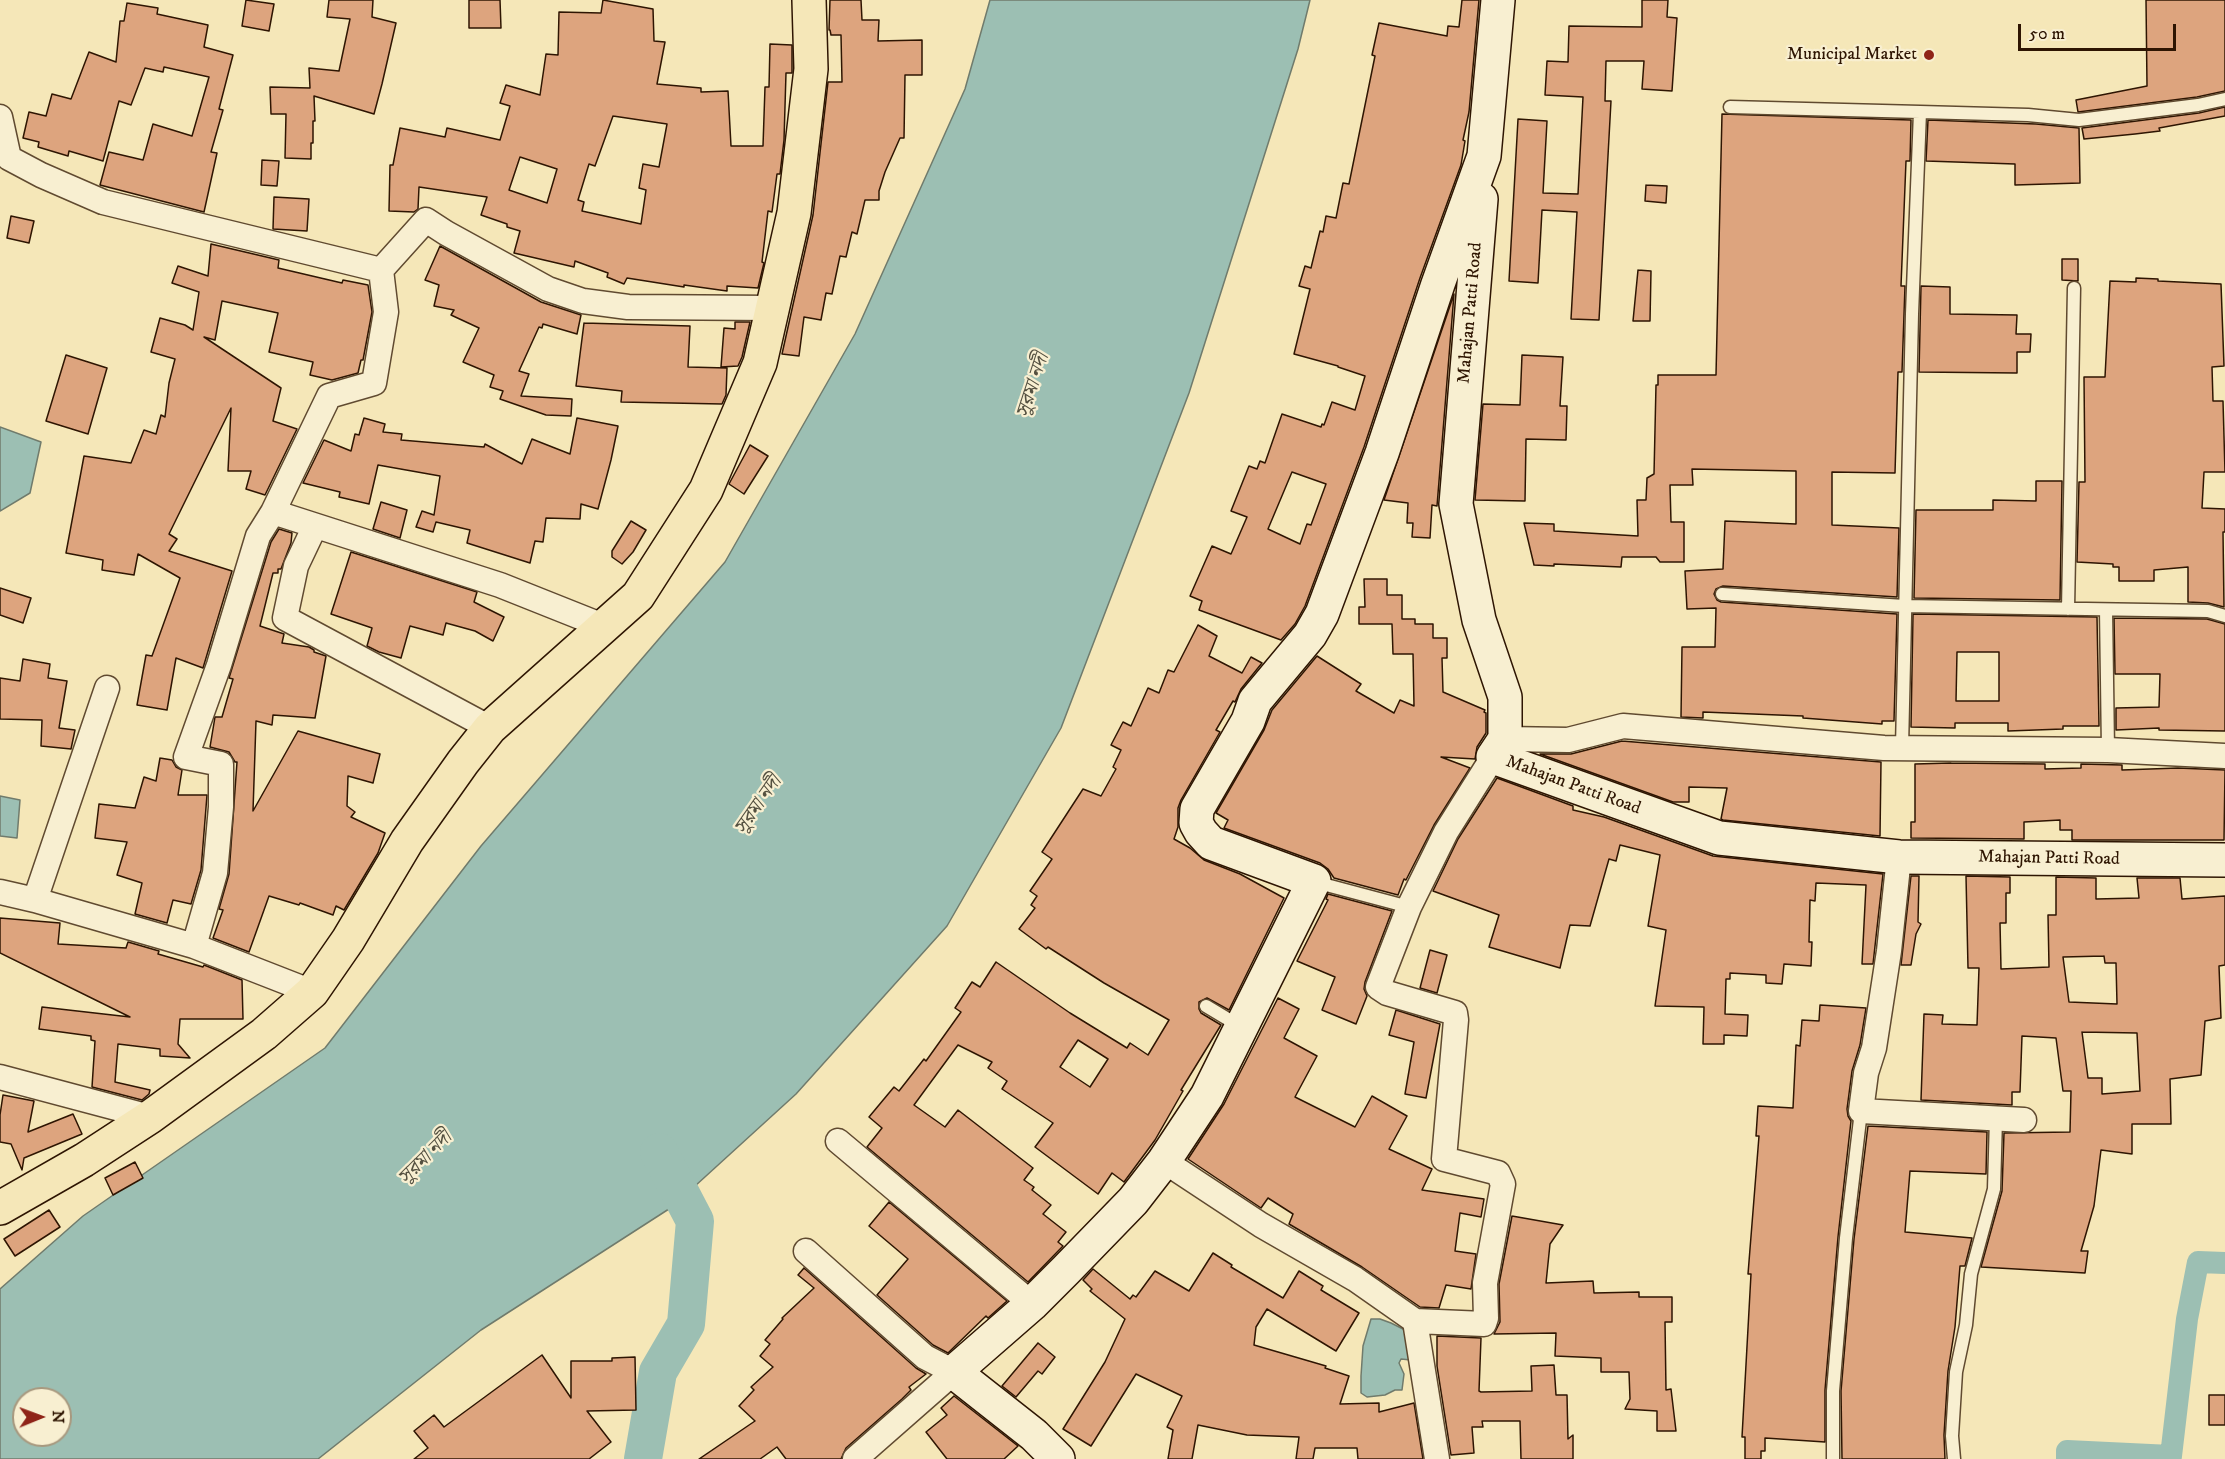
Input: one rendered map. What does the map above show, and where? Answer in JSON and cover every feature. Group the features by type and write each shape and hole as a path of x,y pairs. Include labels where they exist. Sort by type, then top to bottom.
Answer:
{"main road":[{"path":"0,1208 84,1160 150,1117 264,1034 312,992 348,940 407,841 490,728 638,596 706,490 760,363 794,213 811,69 809,0"},
{"path":"0,1183 84,1160"}],"street":[{"path":"855,1459 1032,1304 1133,1201 1164,1161 1207,1096 1314,881 1211,843 1196,823 1197,809 1248,721 1255,702 1305,642 1322,614 1382,453 1484,156 1498,0"},
{"path":"0,117 9,158 41,175 104,202 381,270"},
{"name":"Mahajan Patti Road","path":"1484,156 1456,504 1479,620 1505,697 1499,748 1719,838 1899,857 2225,860"},
{"path":"194,946 215,873 221,807 221,764 186,757 219,665 258,536 273,512 329,396 374,383 386,312 381,270 426,220 446,234 548,289 583,301 628,307 773,308"},
{"path":"273,512 500,585 603,626"},
{"path":"315,526 296,566 285,618 490,728"},
{"path":"34,900 107,688"},
{"path":"1164,1161 1261,1225 1355,1279 1415,1321 1484,1324 1486,1318 1485,1283 1503,1184 1498,1173 1444,1159 1455,1013 1387,993 1378,987 1410,907 1446,832 1499,748 1568,740 1623,726 1884,748 2108,750 2225,756"},
{"path":"1899,857 1889,951 1874,1048 1866,1073 1862,1111 2024,1120"},
{"path":"0,892 194,946 312,992"},
{"path":"0,1077 150,1117"},
{"path":"838,1141 1032,1304"},
{"path":"806,1251 925,1357 954,1372 1034,1435 1058,1459"},
{"path":"1415,1321 1437,1459"}],"lane":[{"path":"1730,107 2028,115 2079,120 2198,105 2225,99"},
{"path":"1902,747 1904,606 1920,112"},
{"path":"2068,609 2074,288"},
{"path":"1722,594 1904,606 2208,611 2225,616"},
{"path":"2106,610 2108,750"},
{"path":"1314,881 1410,907"},
{"path":"1206,1006 1242,1028"},
{"path":"1833,1459 1833,1391 1846,1238 1862,1111"},
{"path":"1954,1459 1952,1436 1956,1372 1966,1325 1971,1274 1994,1189 1996,1118"}],"water":[{"name":"সুরমা নদী","path":"990,0 1310,0 1298,49 1189,393 1061,728 947,926 796,1094 672,1207 481,1330 318,1459 0,1459 0,1289 83,1216 325,1048 481,846 725,562 855,334 965,89"},
{"path":"0,427 41,442 30,493 0,511"},
{"path":"0,796 20,800 17,838 0,836"},
{"path":"1371,1319 1380,1319 1411,1333 1411,1360 1401,1359 1399,1363 1404,1374 1402,1390 1367,1397 1361,1393 1361,1376 1363,1346"}],"building":[{"path":"246,0 274,4 269,31 242,26"},
{"path":"329,0 373,0 372,17 396,23 374,114 314,96 315,121 313,121 311,159 285,158 286,114 271,114 270,87 310,88 309,68 339,71 350,19 327,17"},
{"path":"469,0 500,0 501,28 469,28"},
{"path":"603,0 653,9 654,41 665,42 657,84 701,88 701,92 728,91 731,146 763,146 765,87 769,87 770,44 792,45 792,73 786,73 784,140 780,174 777,174 772,212 768,211 762,262 764,263 758,288 727,286 727,291 627,278 624,284 607,277 608,273 575,261 574,267 514,253 520,231 481,215 487,197 419,187 418,209 414,212 389,211 390,165 393,165 400,128 445,137 447,128 500,140 510,106 500,103 506,85 540,95 546,54 558,55 559,12 601,13","holes":["613,116 667,124 659,167 643,164 639,188 646,190 641,224 582,211 584,202 578,200 589,164 595,166","520,157 557,169 547,203 509,190"]},
{"path":"830,0 861,0 862,20 879,20 878,41 922,40 922,75 905,75 904,138 900,138 885,172 879,191 879,200 865,200 857,234 852,232 846,257 840,256 832,294 826,293 821,320 804,317 799,356 782,354 813,215 828,82 842,82 841,35 831,35 829,30"},
{"path":"1462,0 1479,0 1469,112 1461,165 1420,278 1364,447 1305,606 1295,624 1281,640 1199,610 1202,601 1190,596 1212,546 1231,554 1247,517 1231,511 1249,466 1257,469 1260,461 1265,463 1282,414 1321,427 1322,424 1324,425 1332,402 1355,410 1365,376 1294,354 1310,289 1299,286 1305,266 1311,268 1326,216 1336,218 1343,183 1349,184 1375,56 1372,55 1379,23 1447,36 1448,26 1459,27","holes":["1292,472 1326,484 1311,525 1307,524 1300,544 1268,529"]},
{"path":"1642,0 1668,0 1667,17 1677,18 1672,91 1642,89 1644,61 1606,61 1605,101 1611,101 1599,320 1571,319 1577,212 1542,210 1538,283 1509,281 1518,119 1547,121 1543,193 1578,194 1583,97 1545,95 1547,61 1568,62 1569,26 1642,27"},
{"path":"2146,0 2225,0 2225,91 2197,97 2078,112 2076,100 2147,86"},
{"path":"127,3 158,8 157,14 208,25 204,47 233,55 219,109 223,110 211,152 217,153 204,212 100,185 109,152 143,160 153,124 192,136 209,77 164,67 163,72 145,68 131,105 119,101 103,161 69,151 68,156 38,147 39,142 23,138 29,112 46,116 52,94 71,99 89,52 116,62 120,21 124,21"},
{"path":"2225,107 2225,116 2159,128 2160,131 2084,139 2082,128 2199,113"},
{"path":"1722,114 1911,120 1910,161 1906,161 1901,286 1905,286 1902,372 1898,372 1895,473 1832,472 1832,525 1899,528 1897,597 1723,586 1716,589 1714,594 1721,602 1897,614 1894,721 1882,721 1882,724 1803,718 1803,716 1703,712 1703,718 1681,717 1682,647 1715,647 1716,608 1687,609 1685,571 1723,569 1725,521 1796,524 1796,471 1692,469 1693,485 1670,485 1671,522 1684,522 1684,562 1660,562 1656,557 1622,557 1621,567 1534,565 1524,523 1554,524 1554,531 1638,536 1637,500 1646,500 1647,478 1654,474 1658,375 1716,375"},
{"path":"1928,120 2079,128 2080,183 2015,185 2015,164 1926,161"},
{"path":"262,160 279,161 277,186 261,185"},
{"path":"1646,185 1667,186 1666,203 1645,201"},
{"path":"274,197 309,199 307,231 273,229"},
{"path":"11,216 34,221 29,243 7,238"},
{"path":"211,244 279,260 278,268 342,283 343,280 368,285 372,312 363,360 361,360 358,373 332,380 310,375 313,362 269,352 278,313 222,301 215,340 204,337 281,388 273,421 297,429 265,495 246,489 251,471 228,471 231,408 169,534 177,539 169,551 232,571 203,668 176,658 167,710 137,705 146,655 152,656 180,578 138,554 134,575 102,570 103,560 66,553 84,456 131,463 144,430 156,434 161,415 165,417 169,383 175,359 151,352 160,318 185,325 193,330 199,292 172,283 178,266 208,276"},
{"path":"440,246 541,302 581,315 577,334 543,324 542,328 539,327 519,371 529,374 521,396 572,399 571,416 546,415 500,399 503,391 490,387 494,375 463,362 479,328 451,315 454,310 434,306 439,285 425,280"},
{"path":"2062,259 2078,259 2078,281 2062,280"},
{"path":"1638,270 1651,271 1650,321 1633,321"},
{"path":"2136,278 2221,284 2224,366 2212,367 2213,401 2223,401 2225,472 2204,472 2202,508 2225,509 2224,607 2188,602 2188,567 2154,570 2154,581 2119,581 2119,567 2113,567 2113,564 2077,562 2079,482 2085,482 2084,377 2105,377 2110,281 2136,282"},
{"path":"1921,286 1950,287 1950,314 2017,315 2016,334 2031,334 2030,352 2017,352 2017,373 1919,372"},
{"path":"1454,294 1437,506 1432,505 1430,538 1412,537 1413,523 1407,523 1408,503 1384,500"},
{"path":"735,322 750,322 742,357 738,366 721,367 724,328 735,329"},
{"path":"584,323 690,326 688,367 727,368 726,395 722,404 621,402 622,391 576,386"},
{"path":"66,355 107,368 88,434 46,421"},
{"path":"1522,355 1563,357 1560,406 1567,406 1566,440 1526,439 1525,501 1475,500 1483,404 1520,405"},
{"path":"364,418 385,424 383,432 402,434 401,440 484,447 485,444 522,464 532,439 570,454 577,418 618,426 598,509 581,504 580,519 546,518 543,542 535,541 530,563 467,543 470,530 436,522 433,532 416,527 422,511 434,515 440,476 378,465 369,504 339,497 340,492 303,483 324,440 351,451 355,434 359,435"},
{"path":"750,445 768,456 744,494 729,484"},
{"path":"2036,481 2062,481 2060,600 1914,598 1916,510 1993,510 1993,500 2036,501"},
{"path":"381,502 407,510 400,538 373,529"},
{"path":"631,521 646,530 633,552 622,564 612,557 612,551"},
{"path":"279,529 292,533 291,543 281,569 278,569 278,573 273,573 260,626 284,634 282,643 309,647 314,652 326,656 315,718 273,715 272,725 256,721 253,811 298,731 380,754 373,783 348,776 347,806 355,812 351,817 385,833 378,853 344,910 336,906 333,915 300,903 299,905 269,896 249,952 213,938 223,910 219,909 229,874 237,762 229,752 210,747 215,717 222,717 233,679 229,678 271,542"},
{"path":"351,552 477,592 474,602 504,617 493,641 475,631 446,623 443,635 410,626 401,658 367,646 372,628 331,614"},
{"path":"1364,579 1387,579 1387,595 1402,595 1402,619 1415,619 1415,624 1433,624 1433,638 1447,638 1447,658 1442,658 1443,692 1485,710 1486,713 1486,733 1477,747 1475,759 1441,757 1470,768 1434,825 1406,880 1404,879 1398,895 1334,878 1320,863 1224,828 1228,820 1216,813 1264,730 1272,710 1317,656 1361,684 1356,691 1394,713 1400,700 1414,706 1413,654 1393,654 1392,624 1359,624 1359,607 1365,607"},
{"path":"0,588 31,598 23,623 0,615"},
{"path":"1913,614 2097,617 2099,726 2063,726 2063,729 2008,731 2008,723 1955,723 1955,728 1911,727","holes":["1957,652 1999,652 1999,701 1956,701"]},
{"path":"2114,618 2207,619 2225,624 2225,731 2159,730 2159,728 2116,730 2116,708 2159,707 2160,674 2115,674"},
{"path":"1198,625 1217,636 1209,656 1242,673 1251,657 1262,663 1241,689 1235,702 1233,701 1216,730 1220,732 1181,800 1178,808 1178,827 1174,839 1190,848 1204,860 1240,874 1284,898 1229,1010 1207,998 1199,1002 1201,1013 1221,1025 1181,1090 1183,1091 1155,1140 1124,1182 1112,1173 1098,1194 1035,1147 1053,1123 1002,1089 1007,1081 988,1068 992,1062 958,1045 914,1105 945,1127 958,1110 1033,1168 1024,1180 1034,1187 1032,1190 1051,1205 1043,1214 1066,1232 1058,1242 1063,1246 1028,1282 867,1147 882,1128 869,1117 894,1087 899,1091 924,1059 926,1061 961,1012 955,1008 972,982 980,987 996,962 1070,1013 1127,1048 1130,1043 1148,1055 1169,1020 1104,983 1048,947 1046,949 1019,929 1035,908 1031,905 1037,896 1030,891 1052,859 1042,852 1083,789 1101,796 1116,769 1113,767 1121,750 1111,745 1123,722 1131,726 1148,688 1159,693 1168,670 1174,672","holes":["1078,1040 1108,1059 1090,1087 1060,1067"]},
{"path":"23,659 50,664 48,678 67,681 59,728 75,730 71,749 41,746 42,720 0,719 0,678 20,681"},
{"path":"1622,741 1881,762 1880,836 1723,820 1721,819 1727,788 1689,787 1689,802 1673,802 1540,754 1571,754"},
{"path":"160,758 172,760 176,767 182,770 178,795 207,795 201,870 191,904 173,900 167,923 135,914 142,883 117,875 127,842 95,838 99,804 135,808 144,777 156,781"},
{"path":"1915,764 2045,764 2045,769 2081,768 2081,764 2122,765 2122,770 2178,768 2225,770 2224,840 2072,840 2072,830 2060,830 2060,820 2024,822 2024,839 1911,838 1911,822 1915,822"},
{"path":"1497,778 1573,806 1573,810 1604,817 1713,856 1883,874 1873,964 1862,964 1866,885 1816,883 1815,901 1810,900 1811,966 1784,964 1782,984 1766,983 1766,975 1730,973 1730,979 1726,979 1725,1014 1748,1015 1747,1036 1724,1035 1724,1044 1703,1044 1704,1007 1655,1006 1666,930 1648,926 1660,855 1620,845 1616,861 1609,859 1590,926 1570,925 1560,968 1489,947 1499,915 1433,891 1458,839"},
{"path":"1911,876 1919,876 1918,922 1921,924 1916,934 1911,965 1901,965"},
{"path":"1966,876 2010,877 2010,893 2006,893 2006,923 2000,923 2001,969 2049,967 2048,915 2056,915 2056,877 2096,878 2096,899 2139,898 2137,878 2180,878 2182,899 2225,896 2225,965 2219,966 2221,1018 2205,1021 2201,1075 2170,1079 2171,1124 2132,1124 2132,1154 2101,1150 2094,1206 2081,1251 2088,1251 2085,1273 1981,1267 2002,1191 2004,1133 2070,1132 2071,1091 2063,1091 2056,1038 2022,1036 2020,1092 2012,1092 2012,1105 1921,1100 1924,1014 1943,1015 1942,1024 1977,1025 1979,968 1968,968","holes":["2104,956 2105,963 2116,963 2117,1004 2069,1002 2063,957","2082,1032 2137,1033 2140,1091 2102,1094 2102,1078 2088,1078"]},
{"path":"1328,894 1392,911 1365,982 1364,989 1367,996 1356,1024 1322,1010 1335,977 1297,961 1328,900 1326,899"},
{"path":"0,918 60,923 58,944 126,948 128,942 159,951 158,954 203,967 204,965 242,980 243,1019 180,1019 178,1044 190,1058 160,1056 160,1049 118,1044 115,1082 150,1090 142,1100 92,1087 95,1041 91,1040 91,1036 39,1029 42,1007 130,1017 0,953"},
{"path":"1430,950 1447,955 1437,993 1420,988"},
{"path":"1278,998 1299,1009 1284,1038 1317,1056 1295,1097 1355,1127 1372,1096 1407,1116 1389,1149 1432,1169 1422,1190 1484,1199 1481,1217 1460,1213 1455,1251 1476,1254 1471,1289 1446,1285 1439,1308 1420,1307 1362,1267 1289,1224 1293,1214 1268,1198 1261,1208 1188,1159 1224,1104"},
{"path":"1820,1005 1866,1008 1860,1045 1852,1071 1847,1109 1851,1121 1825,1390 1825,1442 1765,1438 1765,1451 1761,1451 1761,1459 1745,1459 1745,1437 1742,1437 1751,1274 1748,1274 1759,1136 1756,1136 1758,1106 1793,1108 1796,1045 1800,1046 1802,1020 1819,1021"},
{"path":"1396,1010 1440,1024 1426,1098 1405,1094 1414,1042 1389,1035"},
{"path":"3,1095 34,1101 28,1132 73,1114 82,1134 24,1158 22,1170 11,1144 0,1142"},
{"path":"1868,1126 1987,1132 1986,1174 1910,1171 1905,1232 1972,1238 1965,1266 1960,1266 1955,1327 1948,1371 1944,1435 1945,1459 1842,1459 1841,1391 1854,1239"},
{"path":"135,1162 143,1178 113,1195 105,1178"},
{"path":"889,1202 1007,1301 988,1318 986,1316 948,1353 933,1345 877,1295 908,1259 869,1226"},
{"path":"49,1210 60,1227 15,1256 4,1239"},
{"path":"1512,1216 1563,1225 1550,1244 1546,1283 1593,1281 1594,1293 1639,1292 1639,1297 1672,1297 1672,1322 1665,1322 1666,1390 1671,1389 1676,1431 1657,1431 1657,1411 1625,1409 1630,1399 1629,1372 1601,1372 1601,1358 1555,1356 1556,1333 1494,1334 1500,1322 1499,1284"},
{"path":"1213,1253 1232,1265 1231,1267 1283,1298 1299,1271 1323,1286 1321,1290 1359,1313 1336,1351 1267,1309 1256,1327 1254,1345 1326,1366 1325,1368 1349,1376 1340,1404 1379,1403 1379,1412 1414,1403 1423,1459 1358,1459 1357,1448 1315,1448 1313,1459 1296,1459 1299,1437 1247,1435 1198,1425 1192,1459 1168,1459 1173,1430 1167,1427 1182,1396 1136,1374 1091,1446 1063,1429 1105,1362 1125,1319 1090,1291 1092,1289 1083,1280 1093,1269 1130,1299 1133,1295 1136,1297 1155,1271 1189,1291"},
{"path":"804,1268 916,1368 926,1374 909,1387 911,1390 902,1399 846,1448 841,1459 786,1459 777,1447 760,1459 699,1459 755,1421 739,1406 754,1390 751,1387 773,1367 760,1356 770,1344 765,1340 782,1318 814,1288 798,1275"},
{"path":"1437,1336 1481,1338 1479,1391 1481,1392 1532,1391 1531,1366 1554,1365 1556,1395 1567,1395 1568,1439 1573,1435 1573,1459 1521,1459 1520,1421 1482,1421 1483,1427 1472,1427 1474,1453 1451,1455 1437,1366"},
{"path":"1038,1343 1055,1357 1042,1374 1038,1371 1016,1397 1002,1386"},
{"path":"542,1355 571,1398 571,1361 612,1361 612,1358 635,1357 636,1410 587,1411 611,1442 589,1459 414,1459 428,1448 414,1431 434,1415 444,1427"},
{"path":"2209,1395 2225,1395 2225,1425 2209,1425"},
{"path":"954,1396 1018,1446 1004,1459 947,1459 926,1432 947,1415 941,1408"}],"waterway":[{"path":"643,1459 658,1372 686,1324 695,1221 659,1152"},
{"path":"2067,1459 2067,1451 2171,1456 2187,1319 2198,1262 2225,1263"}],"place":[{"name":"Municipal Market","path":"1929,55"}]}
